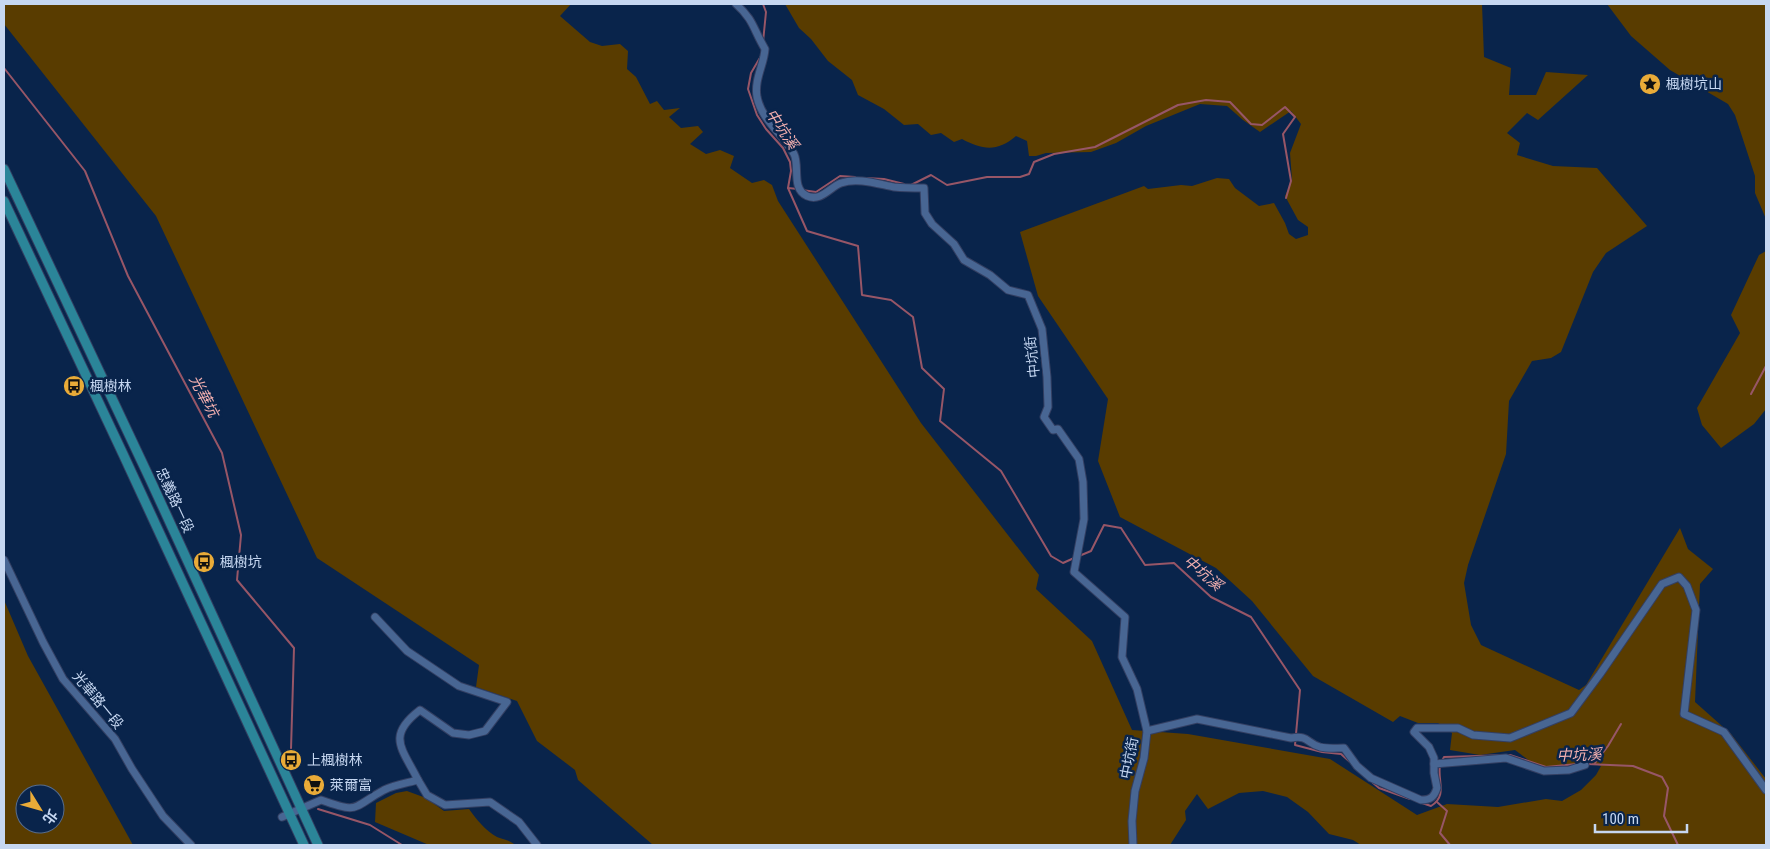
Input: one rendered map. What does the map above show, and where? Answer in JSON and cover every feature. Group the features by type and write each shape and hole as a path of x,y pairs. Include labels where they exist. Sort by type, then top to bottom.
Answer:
{"main road":[{"name":"忠義路一段","path":"4,169 212,605 318,845"},
{"name":"忠義路一段","path":"4,201 285,815 304,845"},
{"path":"93,397 110,388"},
{"path":"193,614 212,605"}],"street":[{"name":"中坑街","path":"736,4 747,13 764,46 757,81 758,99 764,114 790,146 796,157 796,174 800,189 806,195 818,196 840,183 851,181 907,188 924,188 925,213 932,224 954,244 964,260 990,275 1008,290 1028,295 1042,329 1048,406 1044,417 1053,430 1058,430 1079,459 1083,482 1084,519 1074,572 1125,617 1122,657 1137,688 1147,731 1144,758 1135,791 1132,813 1133,845"},
{"name":"光華路一段","path":"4,560 63,679 115,739 163,816 191,845"},
{"path":"1584,765 1569,770 1544,770 1506,758 1440,763 1434,758 1429,747 1414,732 1416,728 1458,728 1473,735 1510,738 1571,713 1662,584 1679,577 1687,586 1696,610 1684,714 1724,732 1766,790"},
{"path":"375,617 406,651 459,686 507,702 484,731 469,735 452,734 420,710 409,718 403,725 399,740 427,795 445,805 490,802 519,822 537,845"},
{"path":"1147,731 1198,719 1290,738 1301,737 1317,746 1344,748 1357,766 1371,778 1421,800 1433,798 1438,788 1434,773 1440,763"},
{"path":"285,815 321,800 348,809 356,807 385,790 418,780"}],"shaded area":[{"path":"4,4 571,4 560,16 590,42 602,46 620,44 628,51 627,69 636,77 650,104 657,101 664,110 680,108 669,117 681,128 698,126 703,132 690,144 706,154 720,150 734,156 730,168 752,183 764,180 772,185 778,201 921,423 1039,575 1036,589 1092,641 1132,730 1188,734 1330,759 1417,815 1447,804 1498,807 1546,799 1562,801 1581,790 1596,775 1601,766 1590,763 1557,768 1535,765 1515,750 1480,755 1450,750 1452,733 1438,723 1418,723 1400,716 1393,722 1313,676 1252,601 1216,568 1120,517 1098,461 1108,399 1038,296 1020,232 1144,186 1148,189 1181,185 1192,186 1217,178 1229,179 1235,188 1259,206 1274,203 1289,234 1296,239 1308,235 1308,227 1298,220 1285,196 1292,180 1290,153 1301,124 1291,111 1260,132 1227,106 1200,104 1146,126 1116,143 1091,152 1046,153 1029,156 1027,141 1016,136 1003,145 990,148 962,139 954,142 941,133 931,135 918,124 904,125 884,109 858,95 852,80 828,61 811,39 799,28 785,4 1482,4 1484,57 1511,68 1509,95 1536,95 1546,72 1588,75 1538,120 1527,113 1507,133 1520,143 1517,155 1553,166 1597,168 1647,226 1606,253 1593,272 1561,352 1551,358 1532,361 1509,401 1506,454 1468,565 1464,583 1471,625 1481,645 1579,690 1586,685 1680,528 1688,549 1713,569 1700,584 1695,702 1731,734 1766,779 1766,845 1361,845 1353,840 1329,834 1308,812 1287,797 1263,791 1239,793 1208,809 1197,794 1185,811 1186,820 1170,845 653,845 578,780 575,770 537,741 517,701 476,687 479,665 317,558 156,216 4,24"},
{"path":"1607,4 1766,4 1766,219 1755,193 1755,176 1735,115 1728,104 1670,70 1631,36"},
{"path":"1766,251 1766,409 1754,424 1721,448 1702,425 1697,408 1740,333 1731,315 1759,255"},
{"path":"4,600 28,656 133,845 4,845"},
{"path":"407,791 426,798 444,811 469,809 489,832 515,845 429,845 375,822 376,803 396,793"}],"waterway":[{"name":"中坑溪","path":"763,4 766,12 763,42"},
{"name":"中坑溪","path":"761,56 751,73 748,89 757,115 766,129 783,148 790,162 791,171 788,188 807,231 858,246 862,295 891,300 913,317 922,368 944,389 940,421 1001,471 1051,556 1063,563 1074,558"},
{"name":"光華坑","path":"4,68 85,171 128,276 222,453 241,535 237,580 294,648 291,749 294,757"},
{"path":"911,185 931,175 947,185 987,177 1020,177 1029,174 1034,162 1054,154 1095,147 1178,105 1206,100 1230,102 1251,124 1262,125 1285,107 1295,117 1283,134 1291,181 1286,198"},
{"path":"802,190 816,192 840,176 855,177"},
{"path":"865,178 884,179 904,184"},
{"path":"788,188 798,189"},
{"path":"1751,394 1766,366"},
{"name":"中坑溪","path":"1079,556 1091,551 1104,525 1121,528 1145,565 1174,563 1211,597 1251,617 1300,690 1295,745 1322,752 1341,754 1350,762"},
{"path":"1595,763 1621,724"},
{"name":"中坑溪","path":"1442,761 1444,757 1510,755 1546,767 1577,764"},
{"name":"中坑溪","path":"1587,764 1633,766 1662,777 1668,788 1664,816 1678,845"},
{"name":"中坑溪","path":"1422,803 1431,806 1436,802 1441,793 1440,765"},
{"name":"中坑溪","path":"1372,782 1379,788 1410,799"},
{"path":"1437,802 1447,811 1440,833 1450,845"},
{"name":"光華坑","path":"318,809 370,825 402,845"}],"place":[{"name":"楓樹坑山","path":"1650,84"},
{"name":"楓樹林","path":"74,386"},
{"name":"楓樹坑","path":"204,562"},
{"name":"上楓樹林","path":"291,760"},
{"name":"萊爾富","path":"314,785"}]}
